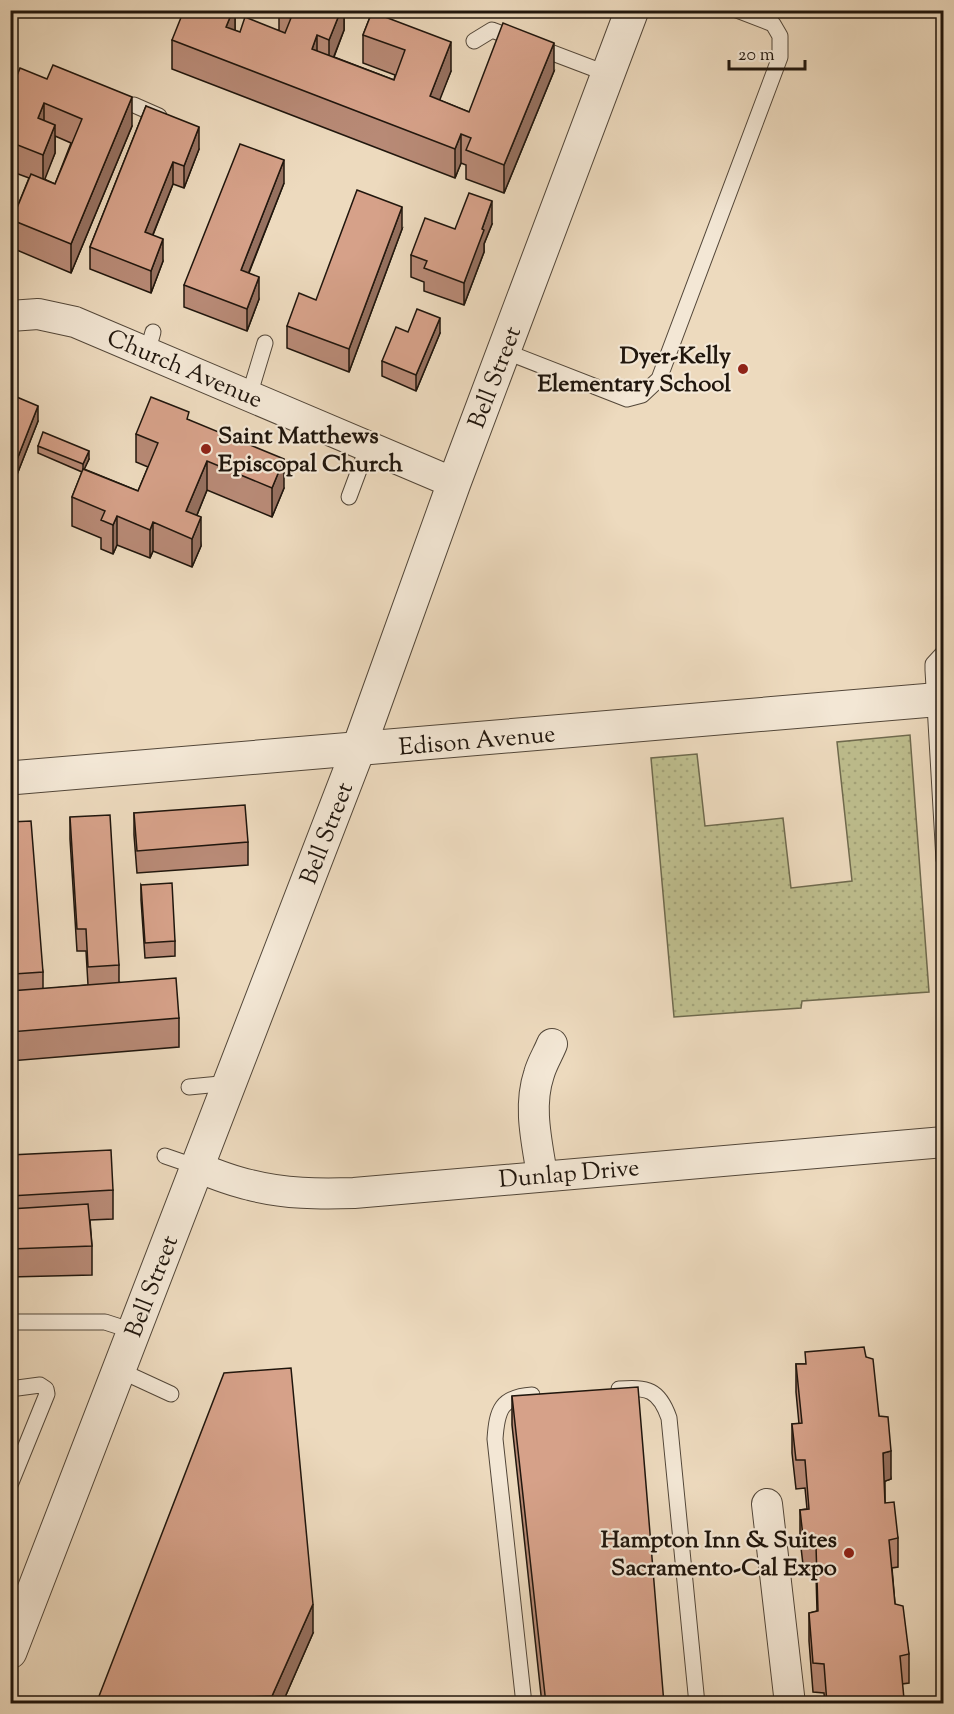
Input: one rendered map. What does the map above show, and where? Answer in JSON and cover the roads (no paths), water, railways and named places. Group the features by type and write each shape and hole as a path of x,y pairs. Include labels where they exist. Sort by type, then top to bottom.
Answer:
{"street":[{"name":"Bell Street","path":"10,1652 358,750 454,483 608,74 629,11"},
{"name":"Church Avenue","path":"10,316 38,314 57,316 150,342 249,396 454,483"},
{"name":"Edison Avenue","path":"10,778 938,700"},
{"path":"542,1175 534,1121 534,1097 539,1073 552,1044"},
{"name":"Dunlap Drive","path":"197,1167 249,1185 276,1191 314,1194 354,1193 944,1142"},
{"path":"767,1504 790,1704"}],"lane":[{"path":"504,351 627,399 642,395 659,379 780,57 780,36 773,24 737,10"},
{"path":"474,41 492,30 608,74"},
{"path":"134,105 159,116"},
{"path":"249,396 265,343"},
{"path":"349,497 368,446"},
{"path":"944,652 933,664 938,700 944,860"},
{"path":"189,1087 230,1083"},
{"path":"165,1156 197,1167"},
{"path":"10,1322 105,1322 134,1331"},
{"path":"119,1370 171,1394"},
{"path":"10,1389 40,1385 46,1389 47,1394 12,1477"},
{"path":"609,1390 632,1388 651,1391 663,1400 669,1418 697,1704"},
{"path":"524,1704 495,1439 496,1423 503,1406 515,1396 550,1394"}],"place":[{"name":"Dyer-Kelly Elementary School","path":"743,369"},
{"name":"Saint Matthews Episcopal Church","path":"206,449"},
{"name":"Hampton Inn & Suites Sacramento-Cal Expo","path":"849,1553"}]}
